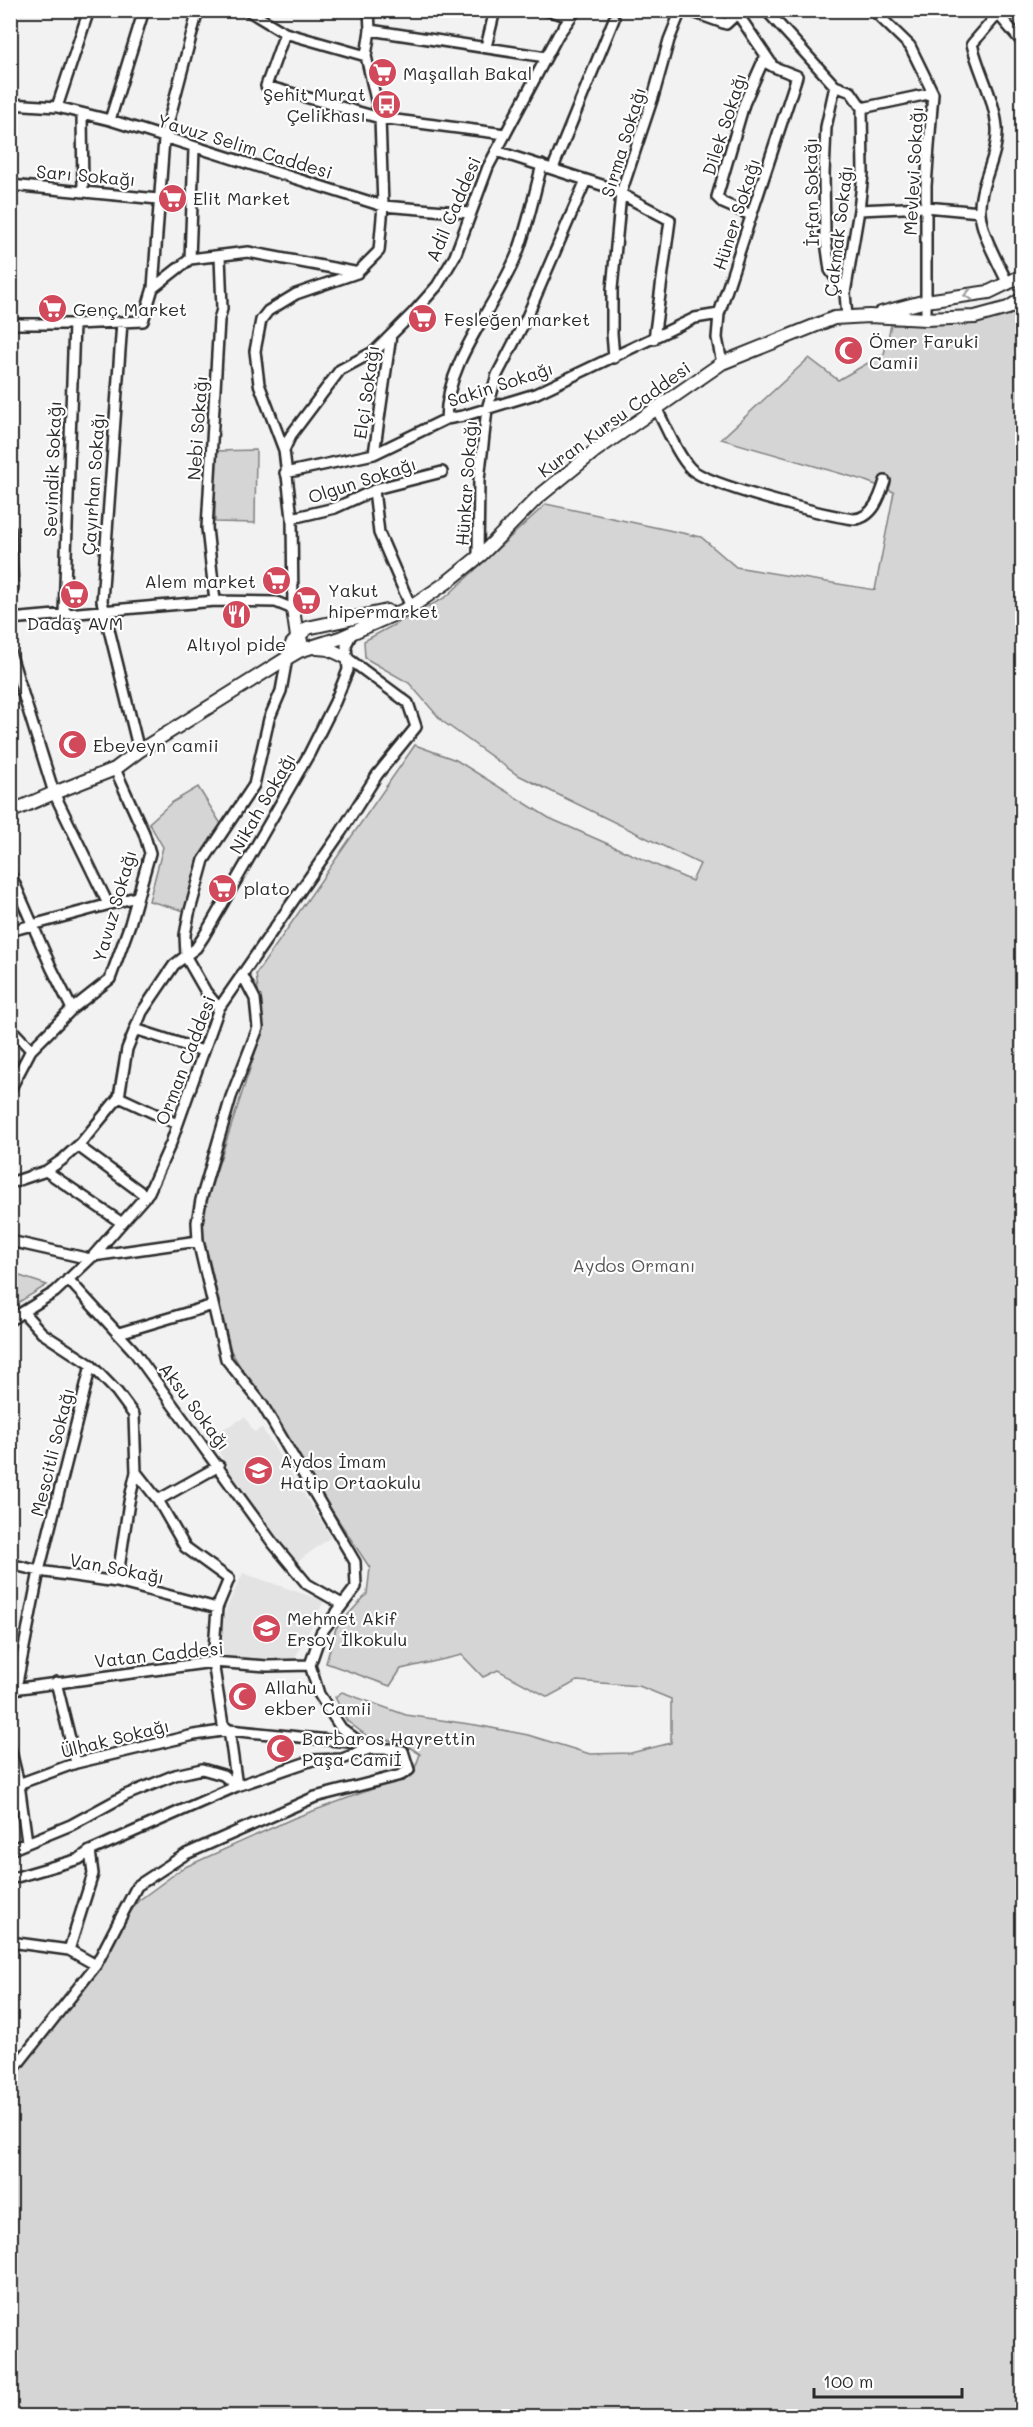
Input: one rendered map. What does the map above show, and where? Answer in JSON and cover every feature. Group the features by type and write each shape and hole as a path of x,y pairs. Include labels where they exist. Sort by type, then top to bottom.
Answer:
{"main road":[{"name":"Kuran Kursu Caddesi","path":"868,316 926,301 989,292 1023,276"},
{"name":"Kuran Kursu Caddesi","path":"10,812 54,792 115,769 139,751 299,651 314,648 411,607 478,557 537,498 595,451 722,363 834,318 975,317 1008,308 1023,299"},
{"name":"Kuran Kursu Caddesi","path":"307,627 411,607"},
{"path":"293,609 307,627 324,633 329,642 346,657"},
{"path":"293,609 297,637 304,644 314,648 329,649 346,657"},
{"path":"287,658 297,637 307,627"}],"street":[{"path":"57,107 89,10"},
{"path":"110,120 144,10"},
{"path":"10,324 143,321 153,288 164,139 198,10"},
{"path":"247,10 285,33 366,56"},
{"path":"10,619 215,601 276,602 293,609 292,518 284,450 259,384 255,351 261,320 268,311 296,294 357,273 379,251 383,206 381,118 366,56 370,30 369,10"},
{"path":"486,47 495,10"},
{"path":"545,10 574,14"},
{"name":"Sırma Sokağı","path":"614,358 612,289 621,193 654,94 669,40 681,10"},
{"path":"687,10 726,24 739,12 774,67"},
{"path":"766,10 835,86 851,92 862,108 933,93"},
{"name":"Mevlevi Sokağı","path":"873,10 909,46 933,93 926,207 927,319"},
{"path":"1008,284 988,239 980,212 994,156 997,128 991,93 977,64 972,44 995,12 1023,42"},
{"name":"Adil Caddesi","path":"284,450 291,435 340,370 375,351 437,286 455,256 496,151 558,35 574,14"},
{"path":"553,168 614,20"},
{"path":"370,30 546,57"},
{"path":"285,33 266,86 381,118 505,134"},
{"name":"Dilek Sokağı","path":"751,215 723,203 717,197 744,104 763,61 797,76"},
{"name":"Hüner Sokağı","path":"722,363 717,338 719,314 751,215 761,192 797,76"},
{"name":"İrfan Sokağı","path":"835,86 826,127 825,234 830,270 845,293"},
{"name":"Yavuz Selim Caddesi","path":"10,104 57,107 82,115 110,120 164,139 383,206 471,213"},
{"name":"Çakmak Sokağı","path":"847,317 845,293 860,210 864,129 862,108"},
{"path":"82,115 83,191"},
{"path":"190,259 194,148"},
{"path":"496,151 553,168 621,193 670,220 654,339"},
{"path":"446,419 447,398 458,365 517,254 542,165"},
{"name":"Hünkar Sokağı","path":"478,557 479,480 487,409 508,349 526,319 586,180"},
{"name":"Sarı Sokağı","path":"10,185 158,199"},
{"path":"860,210 926,207 980,212"},
{"path":"153,288 190,259 248,252 357,273"},
{"name":"Nebi Sokağı","path":"215,601 207,528 219,320 222,309 220,256"},
{"name":"Sakin Sokağı","path":"285,473 374,454 446,419 536,394 695,318 719,314"},
{"name":"Çayırhan Sokağı","path":"122,322 102,601 139,751"},
{"name":"Sevindik Sokağı","path":"64,614 74,324"},
{"name":"Elçi Sokağı","path":"374,454 391,335"},
{"path":"656,408 686,464 706,479 794,505 854,519 870,513 885,481"},
{"name":"Olgun Sokağı","path":"292,518 335,508 374,490 442,472"},
{"path":"374,490 379,533 411,607"},
{"path":"10,529 13,588 10,594"},
{"name":"Nikah Sokağı","path":"119,1097 128,1049 141,1012 174,964 196,948 204,936 309,754 348,670 346,645 352,633"},
{"path":"10,652 54,792 108,904"},
{"name":"Orman Caddesi","path":"10,1320 55,1292 92,1258 146,1196 177,1124 219,1008 341,832 377,775 416,727 408,703 346,657"},
{"path":"219,1008 206,992 186,957 185,935 199,873 207,855 254,784 269,719 281,691 287,658"},
{"name":"Yavuz Sokağı","path":"10,1090 31,1050 72,1009 110,979 130,924 150,853 144,832 115,769"},
{"path":"10,873 72,1009"},
{"path":"10,931 136,897"},
{"path":"10,1878 78,1859 90,1851 163,1821 237,1786 313,1760 342,1759 365,1746 341,1728 319,1694 310,1665 321,1633 356,1587 355,1562 262,1404 226,1359 198,1242 197,1222 201,1200 231,1097 258,1028 255,999 242,974"},
{"path":"10,1025 31,1050"},
{"path":"135,1029 203,1051"},
{"path":"10,1183 46,1171 62,1160 78,1146 119,1097 177,1124"},
{"path":"78,1146 146,1196"},
{"path":"46,1171 122,1223"},
{"path":"10,1241 92,1258 198,1242"},
{"name":"Aksu Sokağı","path":"68,1279 119,1334 219,1466 272,1542 307,1584 342,1604"},
{"path":"119,1334 213,1305"},
{"path":"23,1312 42,1333 91,1365 117,1392 134,1415 136,1472 117,1582"},
{"name":"Mescitli Sokağı","path":"13,1689 39,1571 91,1365"},
{"path":"158,1500 219,1466"},
{"path":"136,1472 158,1500 186,1547 230,1579 217,1608 213,1662 223,1725 229,1730 237,1786"},
{"name":"Van Sokağı","path":"10,1564 39,1571 117,1582 217,1608"},
{"name":"Vatan Caddesi","path":"13,1689 213,1662 267,1666 310,1665"},
{"path":"56,1682 76,1763"},
{"name":"Ülhak Sokağı","path":"15,1786 76,1763 194,1735 229,1730 403,1751 409,1770 382,1782 315,1797 186,1854 137,1886 96,1965"},
{"path":"10,1748 15,1786 27,1842"},
{"path":"10,1850 71,1825 126,1795 175,1775 202,1769 223,1775 237,1786"},
{"path":"69,1950 93,1874 90,1851"},
{"path":"10,1942 69,1950 96,1965 10,2074"}],"shaded area":[{"name":"Aydos İmam Hatip Ortaokulu","path":"245,1417 254,1432 262,1428 331,1537 297,1562 249,1506 210,1436"},
{"name":"Mehmet Akif Ersoy İlkokulu","path":"243,1573 324,1601 293,1662 215,1657 226,1609"}],"green space":[{"name":"Aydos Ormanı","path":"1022,300 1022,2416 11,2416 11,2084 138,1901 183,1868 294,1818 413,1774 420,1754 403,1743 367,1736 347,1721 335,1697 342,1692 406,1715 528,1735 590,1754 631,1753 671,1743 671,1699 639,1686 577,1681 548,1697 498,1670 483,1677 462,1655 401,1669 390,1686 326,1663 336,1628 367,1594 370,1568 269,1416 231,1351 200,1221 263,1029 256,974 415,745 456,760 549,818 692,881 700,864 516,774 442,721 409,683 365,658 364,641 446,597 546,504 701,537 736,567 875,590 894,492 863,480 721,439 809,358 838,380 884,354 891,325 981,321"},
{"path":"256,450 255,523 215,522 215,451"},
{"path":"198,787 221,824 203,855 185,911 149,901 163,847 149,823 171,803"},
{"path":"11,1273 47,1285 11,1307"}],"place":[{"name":"Maşallah Bakal","path":"382,73"},
{"name":"Şehit Murat Çelikhası","path":"387,104"},
{"name":"Elit Market","path":"172,198"},
{"name":"Genç Market","path":"52,309"},
{"name":"Fesleğen market","path":"423,319"},
{"name":"Ömer Faruki Camii","path":"848,351"},
{"name":"Alem market","path":"277,581"},
{"name":"Dadaş AVM","path":"75,594"},
{"name":"Yakut hipermarket","path":"307,600"},
{"name":"Altıyol pide","path":"236,615"},
{"name":"Ebeveyn camii","path":"72,745"},
{"name":"plato","path":"223,888"},
{"name":"Aydos İmam Hatip Ortaokulu","path":"259,1471"},
{"name":"Mehmet Akif Ersoy İlkokulu","path":"266,1628"},
{"name":"Allahu ekber Camii","path":"243,1697"},
{"name":"Barbaros Hayrettin Paşa Camiİ","path":"281,1748"}]}
